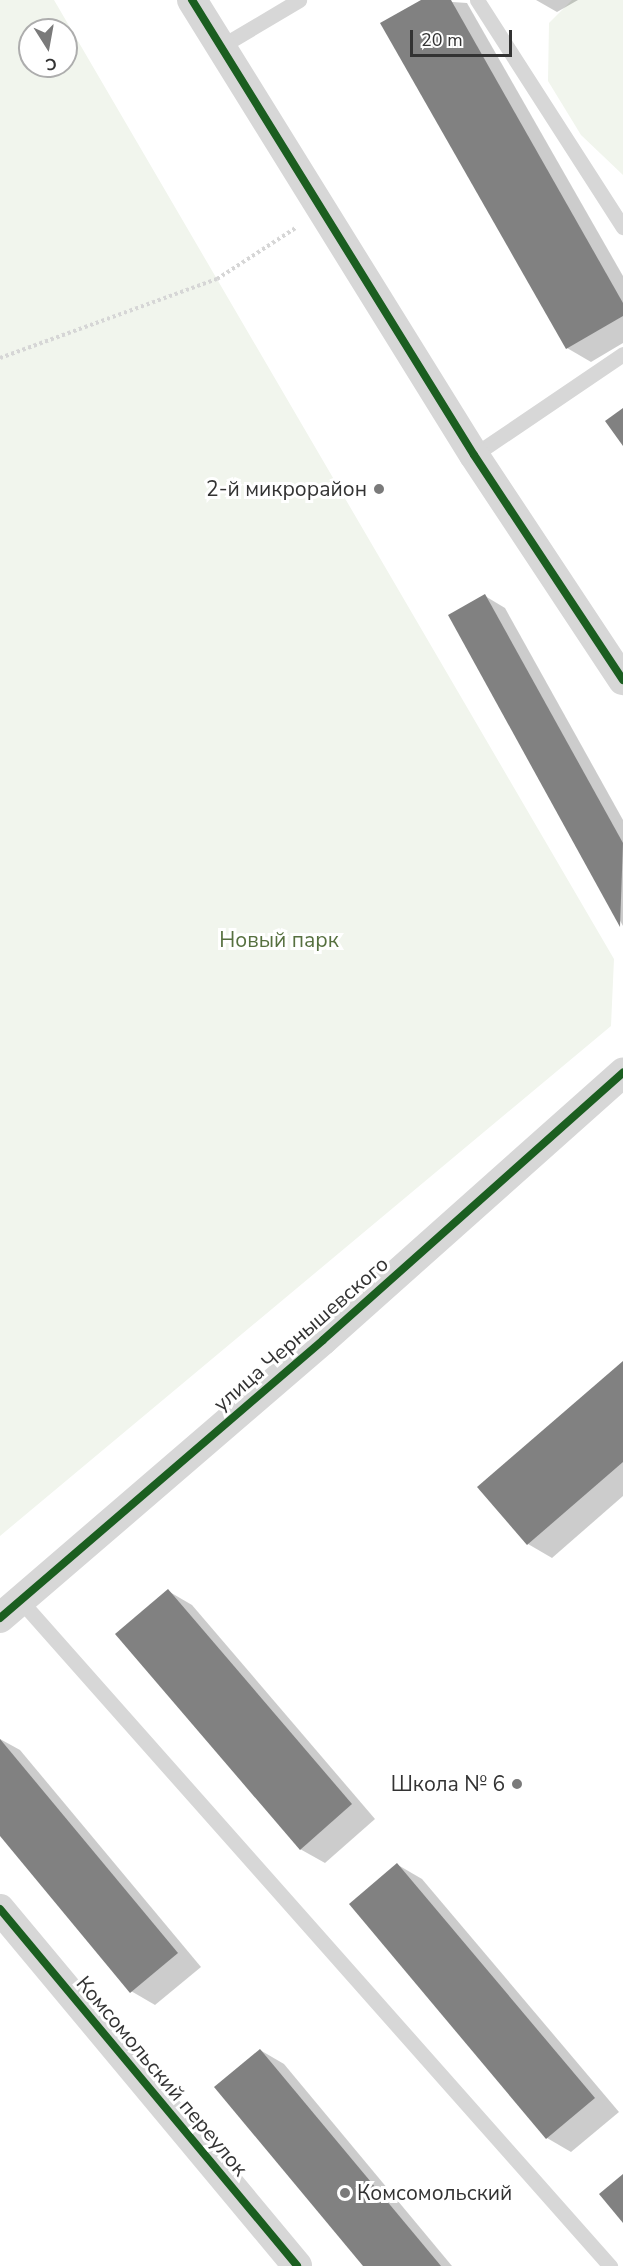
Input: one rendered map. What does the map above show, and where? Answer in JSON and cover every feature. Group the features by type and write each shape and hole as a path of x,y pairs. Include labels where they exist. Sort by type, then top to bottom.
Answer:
{"street":[{"path":"192,0 474,455 623,680"},
{"name":"улица Чернышевского","path":"10,1609 323,1340 623,1073"},
{"name":"Комсомольский переулок","path":"0,1909 297,2266"}],"lane":[{"path":"220,47 299,0"},
{"path":"477,0 623,227"},
{"path":"474,455 623,354"},
{"path":"10,1609 610,2266"}],"path":[{"path":"0,358 217,279 322,211"}],"green space":[{"name":"Новый парк","path":"0,0 54,0 65,18 18,18 18,78 78,78 78,41 614,959 611,1026 0,1536"},
{"path":"572,0 623,0 623,175 581,135 548,81 549,23"}],"building":[{"path":"421,0 451,0 623,303 623,316 566,349 380,23"},
{"path":"623,408 623,446 605,421"},
{"path":"485,594 623,843 620,927 448,615"},
{"path":"623,1361 623,1462 527,1545 477,1487"},
{"path":"168,1589 352,1804 300,1850 115,1634"},
{"path":"0,1739 178,1953 130,1993 0,1836"},
{"path":"397,1863 595,2098 546,2139 349,1904"},
{"path":"260,2049 441,2266 363,2266 214,2087"},
{"path":"623,2174 623,2223 599,2194"}],"cycle path":[{"path":"192,0 474,455 623,680"},
{"path":"0,1618 323,1340 623,1073"},
{"path":"0,1909 297,2266"}],"place":[{"name":"2-й микрорайон","path":"379,489"},
{"name":"Школа № 6","path":"517,1784"},
{"name":"Комсомольский","path":"345,2193"}]}
